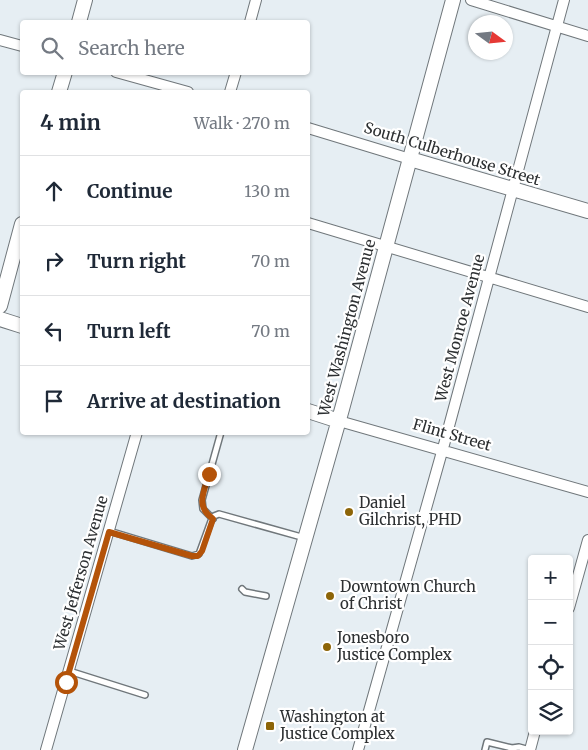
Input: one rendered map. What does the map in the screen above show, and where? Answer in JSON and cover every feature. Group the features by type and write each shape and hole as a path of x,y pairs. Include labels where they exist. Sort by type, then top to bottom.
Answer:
{"street":[{"path":"80,20 85,0"},
{"path":"251,20 256,0"},
{"name":"West Washington Avenue","path":"246,750 339,421 453,0"},
{"path":"471,0 588,36"},
{"name":"West Monroe Avenue","path":"358,750 564,0"},
{"path":"0,40 20,45"},
{"path":"60,90 64,75"},
{"path":"127,75 181,90"},
{"path":"231,90 235,75"},
{"name":"South Culberhouse Street","path":"310,129 588,211"},
{"path":"310,224 588,307"},
{"path":"0,306 20,231"},
{"path":"0,319 20,325"},
{"name":"Flint Street","path":"310,412 588,492"},
{"name":"West Jefferson Avenue","path":"46,750 136,435"},
{"path":"571,600 588,540"},
{"path":"530,750 534,735"}],"lane":[{"path":"213,519 203,509 202,500 220,435"},
{"path":"109,532 192,556 198,556 202,551 214,516 220,514 305,538"},
{"path":"242,589 245,592 266,596"},
{"path":"69,671 145,695"},
{"path":"485,750 487,742 511,749 519,747 530,750"}],"place":[{"name":"Daniel Gilchrist, PHD","path":"349,512"},
{"name":"Downtown Church of Christ","path":"330,596"},
{"name":"Jonesboro Justice Complex","path":"327,647"},
{"name":"Washington at Justice Complex","path":"270,726"}],"route":[{"path":"66,682 109,532 192,556 198,556 202,551 213,519 203,509 202,500 209,474"}]}
